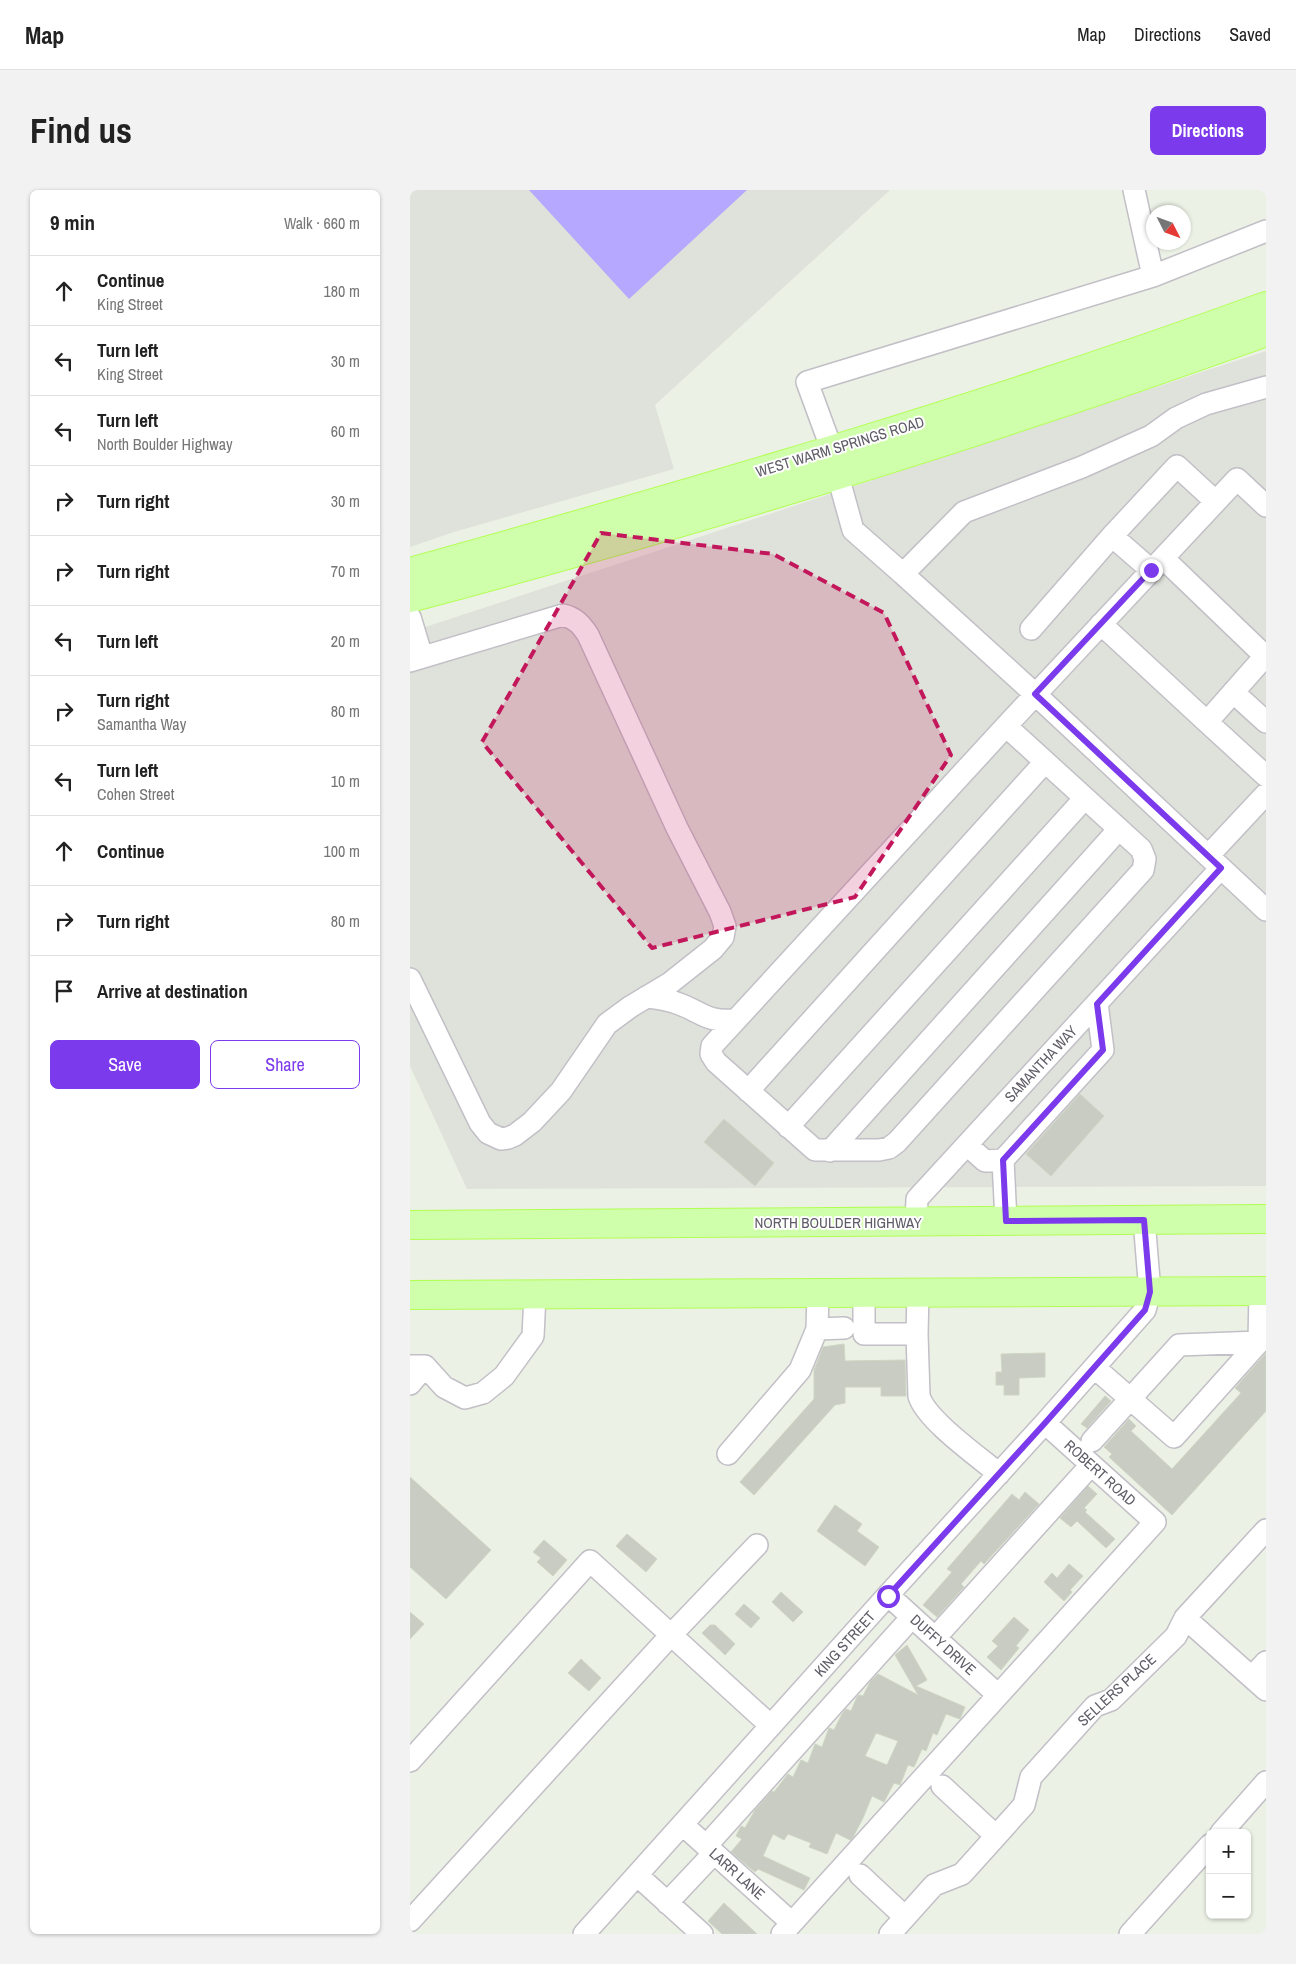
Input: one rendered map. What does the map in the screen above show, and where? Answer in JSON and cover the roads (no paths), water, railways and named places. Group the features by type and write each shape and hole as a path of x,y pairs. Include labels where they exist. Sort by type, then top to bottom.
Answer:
{"main road":[{"name":"WEST WARM SPRINGS ROAD","path":"410,598 639,534 835,463 1035,386 1266,306"},
{"name":"WEST WARM SPRINGS ROAD","path":"410,572 1055,406 1266,332"},
{"name":"NORTH BOULDER HIGHWAY","path":"410,1225 1266,1219"},
{"path":"410,1295 1263,1291"}],"street":[{"path":"1134,190 1153,276"},
{"path":"1266,232 1153,276 807,382 835,463 853,530 1035,694 1266,910"},
{"path":"903,574 964,512 1082,467 1151,436 1176,418 1206,404 1266,388"},
{"path":"1031,629 1112,536 1177,466 1215,501"},
{"path":"1006,726 1141,849 1145,859 1143,870 1136,880 897,1142 889,1148 879,1150 815,1150 716,1062 711,1054 712,1046 1035,694 1237,479 1266,506"},
{"path":"1112,536 1157,564 1266,656 1207,722"},
{"path":"410,617 416,659 563,615 571,617 583,628 677,828 720,912 725,926 723,937 713,949 670,983 607,1024 561,1091 532,1122 515,1136 501,1139 488,1133 480,1123 410,979"},
{"path":"1101,624 1266,776"},
{"path":"1233,692 1266,722"},
{"path":"748,1091 1045,762"},
{"name":"SAMANTHA WAY","path":"916,1222 917,1199 1097,1004 1210,857 1266,794"},
{"path":"788,1127 1085,798"},
{"path":"830,1151 1120,830"},
{"path":"646,997 671,1001 708,1019 720,1021 734,1020"},
{"path":"967,1145 985,1161 1003,1160 1103,1050 1097,1004"},
{"path":"1003,1160 1006,1221"},
{"name":"KING STREET","path":"584,1934 1095,1368 1145,1310 1150,1292 1144,1220"},
{"path":"1095,1368 1174,1437 1262,1341 1263,1291"},
{"path":"728,1454 800,1370 817,1329 818,1293"},
{"path":"864,1293 864,1334 917,1334"},
{"path":"918,1293 918,1396 921,1404 930,1416 999,1474"},
{"path":"410,1384 418,1366 444,1387 466,1398 482,1393 504,1376 533,1336 534,1295"},
{"path":"817,1329 844,1328"},
{"path":"1092,1441 1179,1345 1262,1341"},
{"name":"ROBERT ROAD","path":"998,1696 1155,1522 1045,1423"},
{"path":"935,1638 1091,1465"},
{"name":"SELLERS PLACE","path":"890,1934 934,1885 962,1874 1024,1805 1031,1777 1095,1706 1110,1700 1176,1636 1185,1618 1266,1530"},
{"path":"421,1934 410,1923 671,1635 757,1544"},
{"path":"410,1761 590,1561 771,1726"},
{"name":"DUFFY DRIVE","path":"888,1596 998,1696"},
{"path":"667,1903 710,1849 912,1618"},
{"path":"1185,1618 1259,1683 1266,1662"},
{"path":"787,1929 998,1696"},
{"path":"1225,1829 1266,1782"},
{"path":"942,1786 996,1836"},
{"name":"LARR LANE","path":"683,1825 710,1849 787,1929"},
{"path":"1130,1934 1206,1849"},
{"path":"860,1875 905,1917"},
{"path":"638,1876 702,1934"}]}
